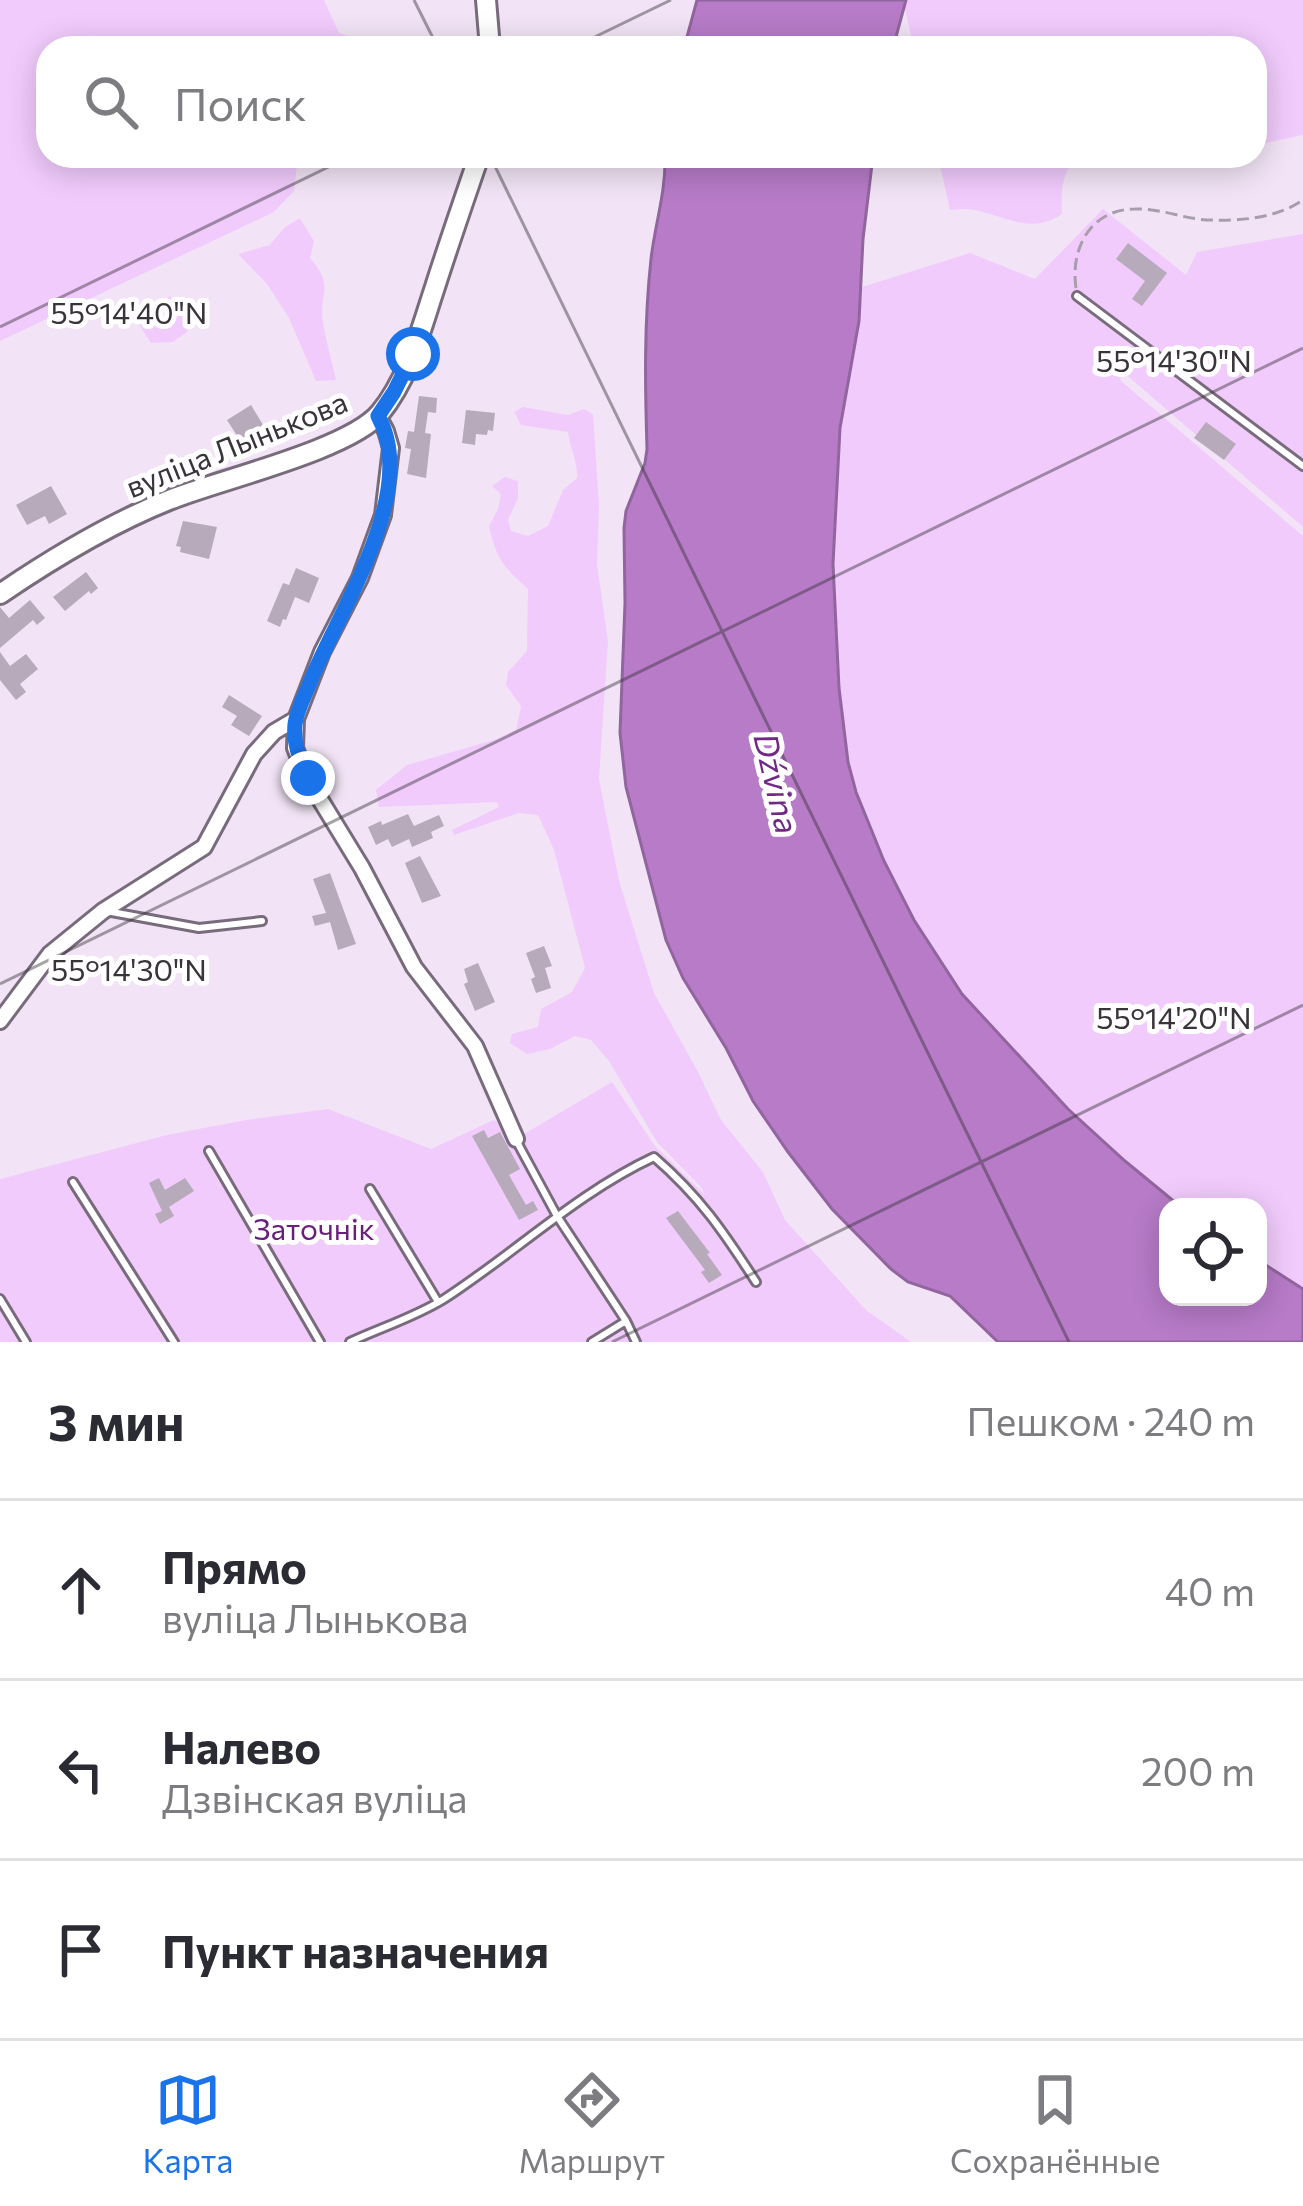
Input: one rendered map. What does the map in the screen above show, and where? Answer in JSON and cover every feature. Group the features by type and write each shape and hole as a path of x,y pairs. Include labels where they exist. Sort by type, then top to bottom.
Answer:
{"street":[{"path":"487,0 489,36"},
{"name":"вуліца Лынькова","path":"0,594 101,531 168,501 325,446 378,416 413,354 475,168"},
{"path":"378,416 391,448 383,515 296,719 295,748 414,968 475,1046 516,1139"},
{"path":"0,1021 50,954 103,911 204,848 254,754 274,732 296,719"}],"lane":[{"path":"1077,296 1303,466"},
{"path":"103,911 199,928 262,921"},
{"path":"516,1139 557,1216 636,1342"},
{"path":"209,1151 320,1342"},
{"path":"350,1342 438,1302 557,1216 654,1156 715,1218 756,1282"},
{"path":"73,1182 174,1342"},
{"path":"370,1189 438,1302"},
{"path":"0,1299 26,1342"},
{"path":"592,1342 626,1321"}],"path":[{"path":"1077,296 1073,269 1078,248 1090,227 1107,214 1134,208 1209,220 1265,217 1303,200"}],"green space":[{"path":"0,0 324,0 339,33 348,36 36,36 36,168 297,168 294,191 274,212 0,341"},
{"path":"906,0 1303,0 1303,135 1267,142 1267,36 911,36"},
{"path":"941,168 1069,168 1062,214 1052,220 1031,224 972,209 950,210"},
{"path":"1103,209 1186,275 1197,252 1303,234 1303,527 1123,372 1120,380 1303,536 1303,1289 1267,1266 1267,1198 1170,1198 1069,1110 972,1006 927,944 895,886 858,796 847,754 838,679 834,542 841,421 862,287 970,253 1035,279"},
{"path":"300,218 314,241 310,258 324,284 323,322 336,380 316,381 289,318 267,284 238,254 270,245"},
{"path":"170,296 188,318 187,332 173,342 151,343 134,317"},
{"name":"Заточнік","path":"523,407 568,415 584,409 593,414 597,564 608,641 599,779 619,881 654,993 721,1120 763,1172 785,1220 866,1310 911,1342 0,1342 0,1179 167,1135 328,1109 431,1149 494,1120 519,1137 612,1082 655,1146 705,1195 657,1142 609,1061 591,1040 575,1036 527,1054 510,1043 512,1034 538,1027 541,1009 572,992 585,968 554,850 538,815 519,813 454,835 452,830 499,807 497,802 379,807 376,790 407,765 516,730 521,706 506,685 508,672 527,651 528,589 507,568 495,546 489,526 501,494 492,486 505,477 518,481 518,498 508,520 511,531 528,536 548,526 563,490 577,478 568,432 521,425 514,412"}],"water":[{"path":"697,0 906,0 896,36 687,36"},
{"name":"Dźvina","path":"665,168 872,168 859,321 840,428 833,564 839,688 856,792 914,920 962,994 1068,1109 1170,1198 1159,1198 1159,1306 1267,1306 1267,1266 1303,1289 1303,1342 998,1342 950,1296 908,1282 891,1269 832,1209 753,1101 666,940 626,787 620,733 624,528 647,449 651,259"}],"building":[{"path":"1128,243 1167,273 1142,306 1132,299 1145,281 1116,259"},
{"path":"419,396 437,398 436,413 428,412 425,433 431,434 426,478 407,474 411,449 405,448 408,431 414,432"},
{"path":"251,405 265,428 243,445 227,420"},
{"path":"466,410 495,413 493,431 476,434 475,445 462,443"},
{"path":"1206,422 1236,444 1224,460 1194,438"},
{"path":"51,486 67,514 49,524 45,516 27,525 16,505"},
{"path":"183,521 217,527 209,559 180,552 181,547 176,546"},
{"path":"296,568 319,578 309,603 295,597 280,627 267,621 283,583 289,585"},
{"path":"86,572 98,588 65,611 53,597"},
{"path":"30,600 45,618 37,625 33,620 0,648 0,607 9,618"},
{"path":"0,652 10,666 26,654 38,669 20,684 26,692 16,700 0,680"},
{"path":"229,695 262,716 249,736 231,725 237,716 222,707"},
{"path":"408,814 414,826 439,815 444,826 431,832 433,838 412,847 409,839 392,847 388,839 376,845 368,827"},
{"path":"420,856 441,896 422,903 405,863"},
{"path":"330,873 356,944 338,950 330,922 315,926 312,916 326,913 313,879"},
{"path":"544,946 552,966 545,968 551,988 536,993 526,953"},
{"path":"478,963 495,1002 475,1011 464,984 468,982 464,969"},
{"path":"484,1130 488,1138 500,1132 520,1169 509,1175 526,1205 533,1201 538,1210 519,1220 472,1136"},
{"path":"159,1178 165,1190 185,1178 194,1191 169,1207 174,1216 160,1224 155,1214 162,1211 149,1183"},
{"path":"678,1211 722,1275 709,1283 701,1272 705,1270 666,1218"}],"route":[{"path":"308,778 295,748 296,719 383,515 391,448 378,416 413,354"}]}
